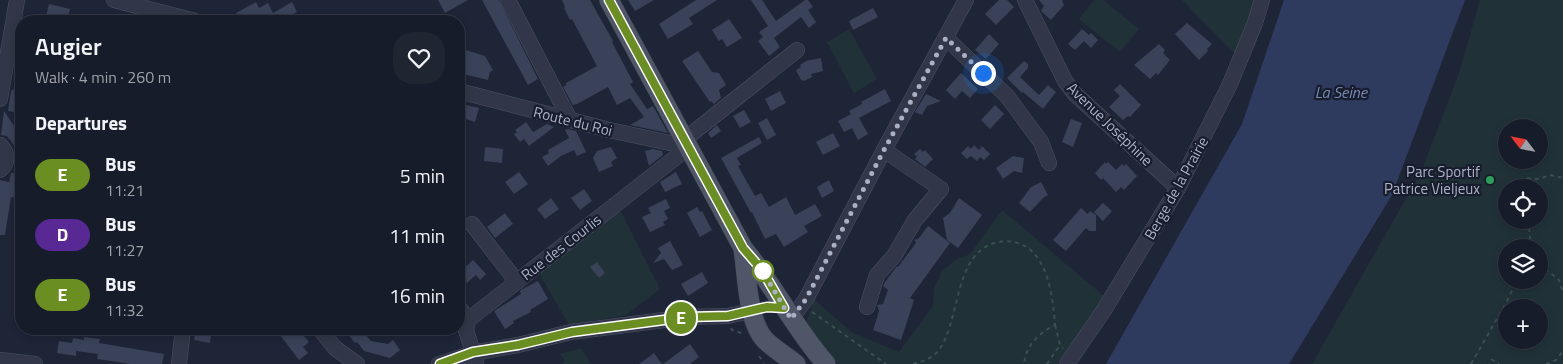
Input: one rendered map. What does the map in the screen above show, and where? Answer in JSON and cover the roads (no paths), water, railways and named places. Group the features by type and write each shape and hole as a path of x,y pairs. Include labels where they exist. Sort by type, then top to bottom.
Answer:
{"main road":[{"path":"610,0 743,248 762,270 826,364"},
{"path":"743,248 751,311 756,327 784,361"},
{"path":"751,311 767,307 796,318"},
{"path":"784,361 796,318"}],"street":[{"path":"0,99 17,0"},
{"path":"114,0 172,15"},
{"path":"508,0 570,120"},
{"path":"796,318 884,150 966,0"},
{"name":"Avenue Joséphine","path":"1025,0 1065,82 1075,94 1178,188"},
{"name":"Berge de la Prairie","path":"1070,359 1104,310 1178,188 1230,84 1256,21 1262,0"},
{"path":"946,38 1007,96 1041,142 1049,163"},
{"name":"Rue des Courlis","path":"468,320 518,282 797,50"},
{"name":"Route du Roi","path":"465,93 609,130 687,143"},
{"path":"0,145 5,150 9,164"},
{"path":"867,307 877,275 894,256 915,220 940,189 884,150"},
{"path":"472,224 518,282"},
{"path":"440,364 473,359 518,345 572,332 687,317 728,316 751,311"},
{"path":"465,316 468,320 466,330 473,359"},
{"path":"179,364 182,335"},
{"path":"325,335 335,348 357,364"},
{"path":"0,360 35,364"}],"water":[{"name":"La Seine","path":"1284,0 1465,0 1392,195 1289,364 1106,364 1242,124"}],"place":[{"name":"Parc Sportif Patrice Vieljeux","path":"1490,180"}]}
